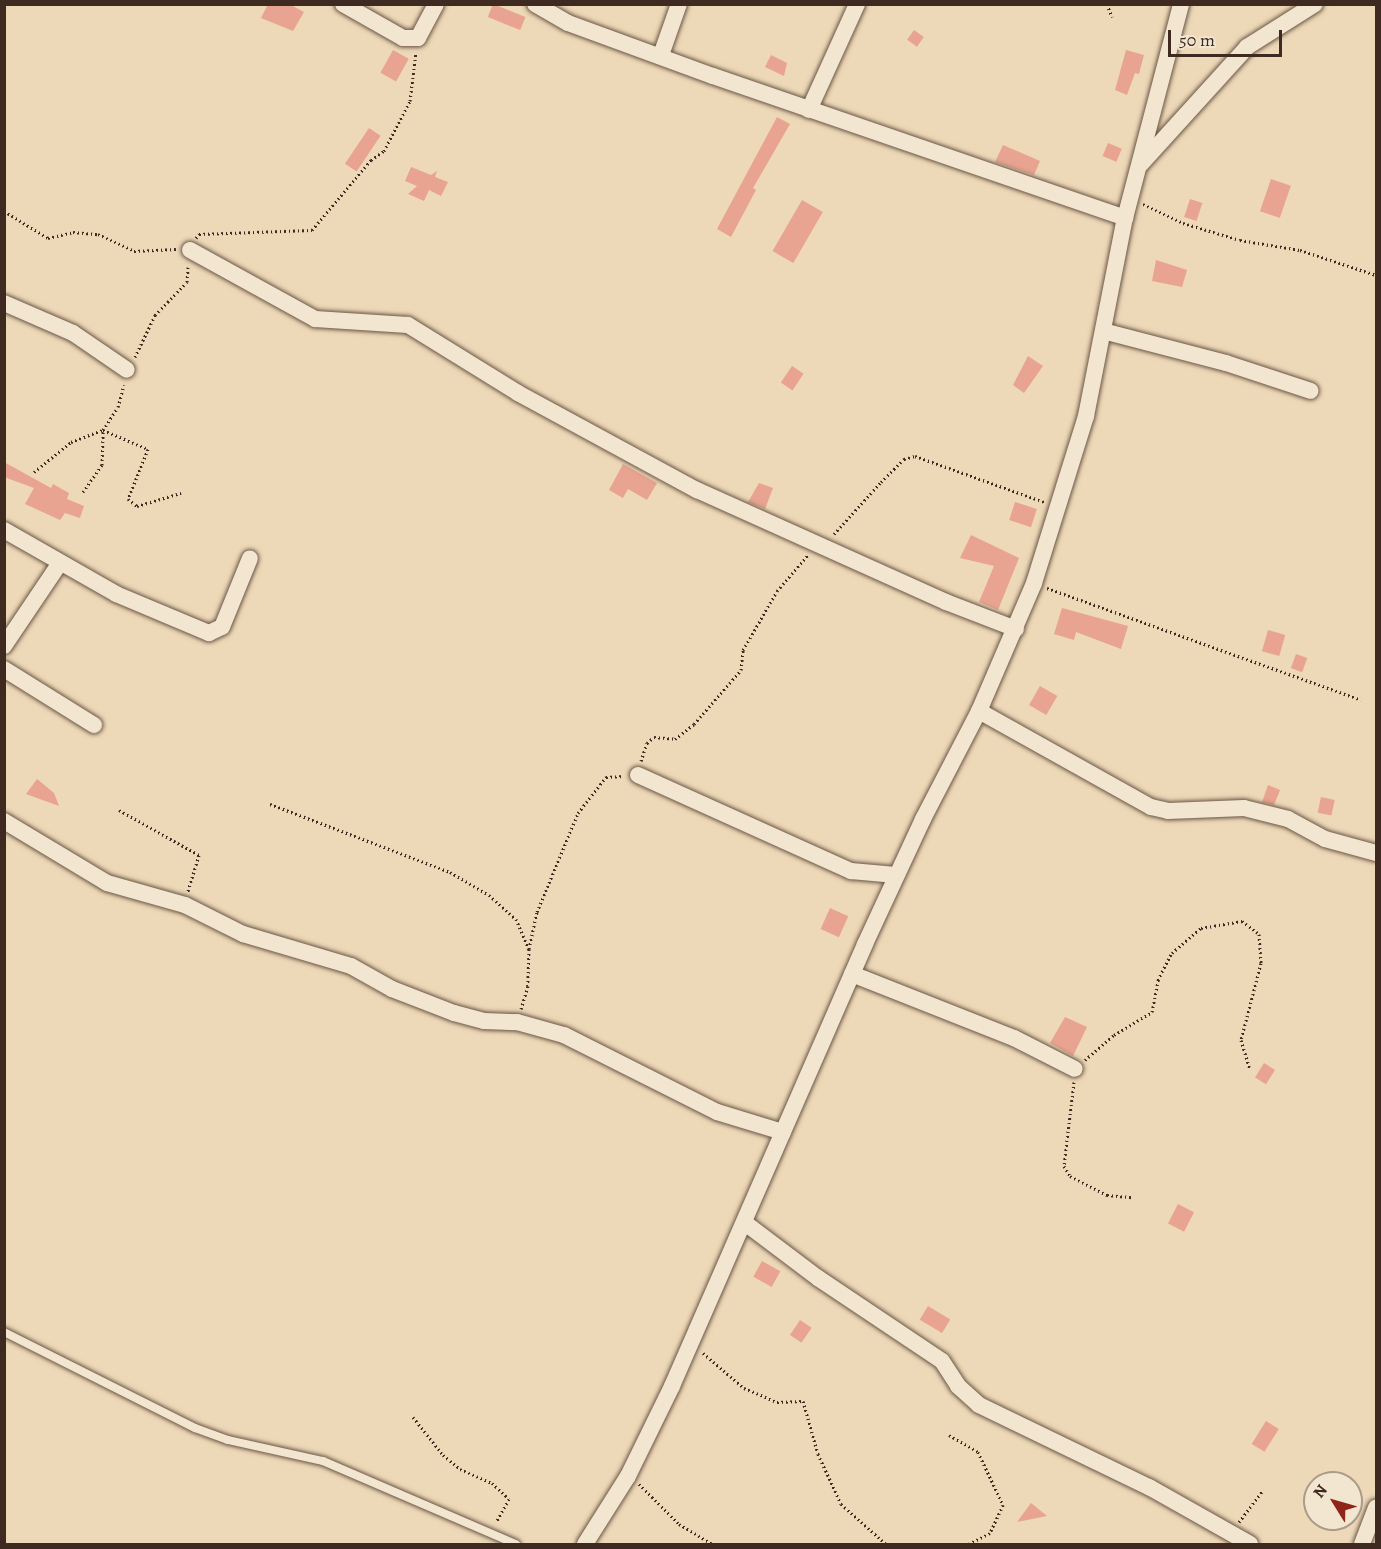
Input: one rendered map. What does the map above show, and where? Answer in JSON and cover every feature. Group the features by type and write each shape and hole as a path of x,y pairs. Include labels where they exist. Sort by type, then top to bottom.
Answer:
{"street":[{"path":"343,4 393,34 418,38 436,4"},
{"path":"535,4 568,23 809,110 1125,218"},
{"path":"661,55 679,4"},
{"path":"809,110 857,4"},
{"path":"585,1545 628,1476 691,1344 896,875 979,711 1034,583 1060,507 1086,416 1125,218 1181,4"},
{"path":"1140,164 1247,47 1315,4"},
{"path":"190,250 315,320 408,325 518,393 698,490 817,545 1016,629"},
{"path":"4,303 73,333 127,370"},
{"path":"1103,332 1226,363 1311,391"},
{"path":"4,530 116,594 208,633 222,627 250,558"},
{"path":"4,646 60,563"},
{"path":"4,669 94,725"},
{"path":"979,711 1151,807 1168,811 1245,808 1288,819 1325,839 1377,853"},
{"path":"638,775 850,871 896,875"},
{"path":"4,820 106,883 185,905 243,934 351,966 425,1003 484,1021 517,1022 564,1035 717,1112 783,1132"},
{"path":"852,974 1014,1038 1075,1069"},
{"path":"745,1223 818,1278 942,1361 958,1386 979,1405 1149,1487 1250,1545"},
{"path":"1362,1545 1377,1508"}],"lane":[{"path":"4,1332 195,1428 228,1440 323,1461 516,1545"}],"path":[{"path":"1107,4 1112,17"},
{"path":"82,492 102,465 103,430 118,406 127,370 155,315 187,282 190,250 199,234 312,230 371,160 384,152 411,101 418,38"},
{"path":"1131,198 1183,223 1240,240 1300,250 1377,275"},
{"path":"4,211 48,238 73,231 98,234 134,251 190,250"},
{"path":"34,472 71,442 103,430 148,449 128,499 137,506 181,493"},
{"path":"517,1022 528,986 529,948 537,912 578,813 606,777 638,775 647,743 654,736 675,739 694,724 741,670 743,650 777,591 817,545 846,522 904,459 915,456 1060,507"},
{"path":"1034,583 1361,700"},
{"path":"270,804 450,872 489,895 516,919 529,948"},
{"path":"119,810 199,855 185,905"},
{"path":"1132,1197 1107,1195 1070,1176 1064,1166 1075,1069 1114,1035 1152,1012 1158,980 1172,953 1201,928 1242,921 1259,934 1261,963 1241,1040 1250,1069"},
{"path":"691,1344 744,1388 777,1402 803,1401 818,1454 841,1504 886,1545"},
{"path":"413,1417 443,1455 460,1468 492,1483 509,1499 489,1534"},
{"path":"949,1435 978,1452 1003,1505 990,1533 968,1545"},
{"path":"628,1476 654,1496 679,1524 712,1545"},
{"path":"1231,1533 1263,1490"}],"building":[{"path":"268,4 289,4 304,12 293,31 261,18"},
{"path":"493,4 525,17 520,30 488,17"},
{"path":"914,30 924,37 917,47 907,40"},
{"path":"393,50 409,59 396,81 380,73"},
{"path":"1126,50 1144,55 1139,74 1135,73 1127,95 1115,90"},
{"path":"771,55 787,63 784,76 765,67"},
{"path":"777,117 790,124 753,188 756,190 731,237 717,229"},
{"path":"369,128 381,136 357,171 345,164"},
{"path":"1108,143 1122,149 1116,162 1103,156"},
{"path":"1003,145 1040,161 1034,175 995,162"},
{"path":"411,167 431,175 437,171 435,177 448,182 441,196 429,190 424,201 408,194 417,186 405,181"},
{"path":"1271,179 1291,186 1280,218 1260,211"},
{"path":"1190,199 1202,203 1196,221 1184,217"},
{"path":"802,200 823,212 793,263 772,251"},
{"path":"1156,260 1187,270 1182,287 1152,281"},
{"path":"1028,356 1043,366 1024,393 1013,385"},
{"path":"792,366 804,374 792,390 781,383"},
{"path":"4,462 51,488 53,484 69,493 67,499 84,506 80,518 65,513 60,520 25,504 34,488 4,477"},
{"path":"623,464 657,483 647,500 628,489 623,498 609,490"},
{"path":"759,483 773,488 765,509 748,502"},
{"path":"1015,502 1037,509 1031,527 1009,520"},
{"path":"971,535 1019,558 998,610 979,602 994,566 960,558"},
{"path":"1062,608 1128,626 1121,649 1076,632 1074,640 1054,634"},
{"path":"1268,630 1285,635 1279,656 1262,651"},
{"path":"1296,654 1307,658 1302,672 1291,668"},
{"path":"1040,686 1057,696 1046,715 1029,705"},
{"path":"37,779 54,793 59,806 26,794"},
{"path":"1268,785 1280,790 1274,805 1262,802"},
{"path":"1321,797 1335,800 1331,816 1318,813"},
{"path":"830,908 848,916 839,937 821,929"},
{"path":"1065,1017 1087,1027 1073,1056 1050,1043"},
{"path":"1264,1063 1275,1070 1266,1084 1255,1077"},
{"path":"1178,1204 1194,1212 1184,1232 1168,1224"},
{"path":"762,1261 780,1271 772,1287 753,1277"},
{"path":"928,1306 950,1319 942,1333 920,1320"},
{"path":"800,1320 812,1328 802,1343 790,1335"},
{"path":"1266,1421 1279,1429 1264,1452 1252,1444"},
{"path":"1031,1503 1047,1516 1017,1522"}]}
